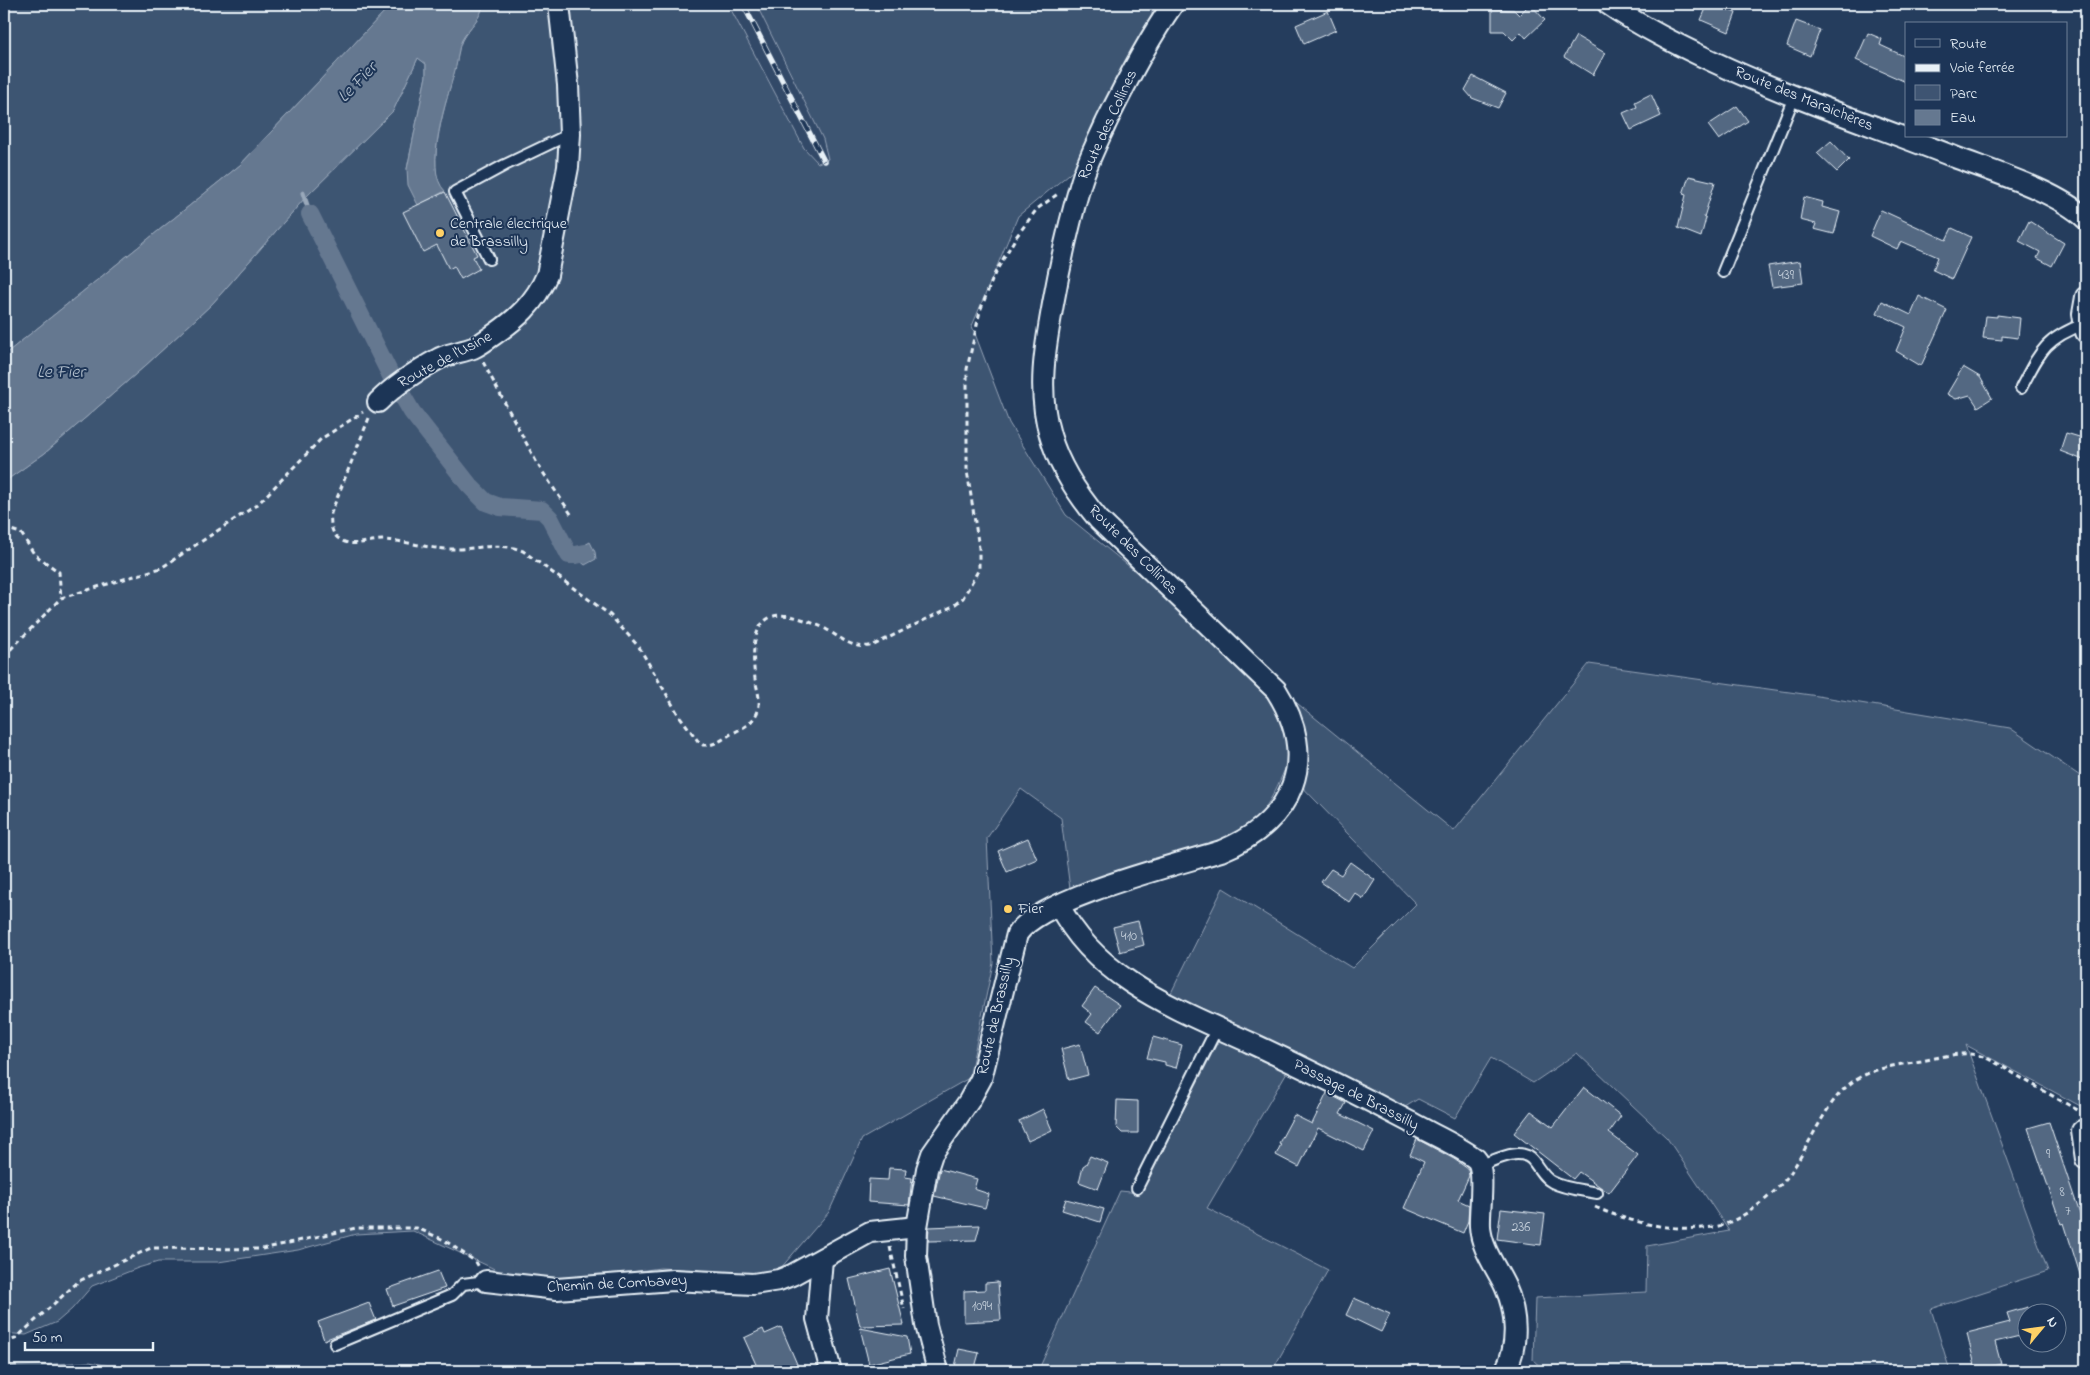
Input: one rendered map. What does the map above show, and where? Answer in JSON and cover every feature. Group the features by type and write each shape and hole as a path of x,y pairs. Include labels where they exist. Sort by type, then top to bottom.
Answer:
{"street":[{"name":"Route de l'Usine","path":"390,391 439,359 476,346 520,315 531,304 545,280 568,167 570,134 568,85 559,4"},
{"name":"Route des Collines","path":"1059,905 1095,890 1221,851 1251,836 1271,820 1281,806 1295,776 1298,755 1295,730 1289,713 1272,685 1099,520 1076,491 1057,454 1050,435 1043,396 1044,354 1058,280 1080,184 1096,144 1131,73 1173,4"},
{"name":"Route des Maraichères","path":"1608,4 1649,29 1693,52 1794,97 2028,185 2069,207 2086,219"},
{"path":"2085,328 2083,314 2086,297"},
{"name":"Passage de Brassilly","path":"1059,905 1077,936 1112,968 1148,995 1300,1066 1472,1156 1481,1165"},
{"name":"Route de Brassilly","path":"938,1371 919,1289 916,1256 917,1227 927,1169 932,1154 982,1079 1017,934 1032,918 1059,905"},
{"path":"2084,1123 2086,1159"},
{"path":"1481,1165 1482,1176 1478,1210 1480,1231 1488,1254 1505,1286 1513,1312 1513,1351 1505,1371"},
{"name":"Chemin de Combavey","path":"486,1281 557,1289 673,1280 753,1284 779,1280 870,1232 917,1227"},
{"path":"822,1259 817,1319 831,1371"}],"lane":[{"path":"1723,272 1794,97"},
{"path":"489,259 455,192 505,165 570,134"},
{"path":"2021,388 2045,345 2063,333 2085,328"},
{"path":"1136,1188 1217,1028"},
{"path":"1481,1165 1509,1155 1525,1155 1533,1160 1543,1175 1552,1182 1572,1188 1597,1192"},
{"path":"335,1344 452,1295 463,1284 486,1281"}],"path":[{"path":"390,391 371,413 331,513 330,524 333,533 340,540 348,543 380,540 452,550 508,546 522,551 576,589 621,625 638,647 678,714 698,741 703,745 714,744 747,725 757,713 759,697 755,679 755,640 759,627 768,618 782,614 822,627 849,644 861,647 874,646 953,606 964,598 979,569 979,548 967,470 967,369 980,311 995,274 1016,237 1032,216 1053,196 1066,188 1080,184"},
{"path":"476,346 521,436 573,517"},
{"path":"4,656 61,598 161,568 258,504 321,439 390,391"},
{"path":"4,528 21,533 34,554 59,572 61,598"},
{"path":"1572,1188 1582,1201 1627,1219 1667,1227 1714,1227 1747,1213 1777,1188 1790,1174 1829,1109 1844,1089 1856,1079 1894,1065 1957,1054 1976,1055 1994,1062 2084,1123"},
{"path":"4,1342 15,1339 79,1281 151,1248 262,1249 356,1228 417,1228 444,1240 476,1262 486,1281"},
{"path":"886,1230 905,1315"}],"shaded area":[{"path":"728,4 756,4 823,139 828,159 818,164 804,148"}],"green space":[{"path":"4,4 387,4 385,11 240,165 4,355"},
{"path":"483,4 728,4 804,148 818,163 828,159 823,139 756,4 1151,4 1153,23 1074,170 1018,216 972,326 1009,423 1066,515 1454,831 1589,664 1818,696 2010,728 2086,780 2086,1109 1966,1045 2048,1271 1931,1309 1950,1371 1545,1371 1533,1360 1535,1298 1646,1292 1647,1246 1729,1231 1667,1138 1577,1053 1533,1083 1491,1058 1455,1118 1418,1099 1402,1109 1294,1060 1207,1208 1328,1270 1272,1371 1038,1371 1120,1191 1141,1193 1227,1024 1170,995 1223,888 1352,968 1416,904 1285,769 1264,809 1250,824 1230,838 1070,889 1061,818 1021,789 987,838 993,963 969,1078 862,1139 829,1212 780,1269 765,1274 660,1268 575,1280 503,1273 413,1231 356,1234 298,1250 218,1262 158,1262 92,1286 72,1309 57,1322 26,1335 4,1333 4,482 45,453 145,366 212,304 304,199 393,111 418,58 426,64 426,76 407,169 444,191 438,181 436,167 439,132 461,43 480,14"},
{"path":"90,1362 134,1371 4,1371 4,1367"}],"water":[{"name":"Le Fier","path":"387,4 483,4 480,14 461,43 439,132 436,167 439,181 445,191 418,205 408,185 407,169 426,76 426,64 418,58 393,111 304,199 212,304 145,366 45,453 4,482 4,355 240,165 385,11"},
{"path":"590,542 596,559 585,565 579,560 574,551"}],"building":[{"path":"1530,4 1545,20 1526,38 1521,32 1513,40 1504,31 1492,31 1492,9 1514,10 1519,15"},
{"path":"1708,4 1715,4 1736,13 1729,32 1701,20"},
{"path":"1328,11 1336,30 1304,44 1296,25"},
{"path":"1796,21 1820,30 1810,56 1787,46"},
{"path":"1868,33 1882,39 1880,45 1905,57 1905,82 1856,60"},
{"path":"1576,36 1605,53 1593,75 1564,57"},
{"path":"1473,76 1506,93 1498,108 1472,98 1465,90"},
{"path":"1651,94 1661,116 1631,130 1623,113 1637,107 1635,102"},
{"path":"1737,106 1748,121 1719,140 1708,125"},
{"path":"1831,141 1849,160 1837,172 1817,153"},
{"path":"1689,176 1715,182 1704,217 1706,218 1701,237 1678,228 1686,195 1683,194"},
{"name":"Centrale électrique de Brassilly","path":"445,192 477,255 473,257 479,269 461,279 454,266 449,269 437,245 423,252 403,212"},
{"path":"1804,197 1823,202 1822,207 1840,212 1834,234 1814,229 1816,224 1800,220"},
{"path":"1881,210 1946,240 1952,228 1971,237 1952,279 1933,270 1938,257 1901,241 1897,249 1870,236"},
{"path":"2029,221 2064,243 2052,266 2037,258 2040,252 2019,241"},
{"path":"1800,261 1803,283 1772,287 1768,266"},
{"path":"1919,296 1947,310 1921,366 1896,351 1906,327 1877,313 1882,301 1911,315"},
{"path":"1997,315 2020,318 2018,338 2002,336 2002,340 1983,338 1986,316 1997,317"},
{"path":"1963,367 1980,377 1992,398 1978,407 1970,395 1956,399 1947,394"},
{"path":"2066,433 2086,439 2086,461 2060,451"},
{"path":"1028,838 1037,859 1007,872 998,851"},
{"path":"1350,862 1375,880 1363,899 1355,893 1349,902 1321,882 1331,869 1341,875"},
{"path":"1138,921 1144,945 1120,952 1113,927"},
{"path":"1095,988 1120,1005 1100,1032 1086,1022 1092,1014 1082,1006"},
{"path":"1153,1037 1182,1045 1176,1068 1165,1065 1165,1062 1147,1058"},
{"path":"1080,1044 1088,1075 1069,1080 1061,1049"},
{"path":"1584,1087 1621,1116 1609,1133 1638,1155 1609,1193 1579,1172 1573,1179 1514,1133 1531,1111 1553,1127"},
{"path":"1327,1093 1346,1103 1340,1114 1374,1131 1364,1151 1318,1128 1299,1167 1276,1155 1281,1144 1279,1143 1294,1115 1312,1124"},
{"path":"1117,1100 1138,1101 1138,1133 1122,1133 1116,1127"},
{"path":"1043,1109 1052,1130 1028,1141 1019,1121"},
{"path":"2049,1122 2086,1232 2086,1283 2083,1284 2064,1223 2061,1224 2028,1128"},
{"path":"1417,1139 1454,1159 1468,1169 1469,1176 1458,1200 1469,1205 1468,1221 1463,1233 1404,1208 1424,1162 1410,1155"},
{"path":"1090,1156 1108,1163 1098,1189 1079,1182 1083,1166"},
{"path":"889,1168 906,1169 905,1177 912,1178 909,1205 868,1202 869,1179 888,1180"},
{"path":"940,1169 977,1179 974,1189 989,1194 985,1208 934,1196"},
{"path":"1066,1199 1104,1209 1100,1222 1062,1210"},
{"path":"1501,1209 1545,1214 1541,1245 1497,1239"},
{"path":"980,1225 976,1240 928,1241 929,1227"},
{"path":"890,1269 904,1325 860,1326 849,1279"},
{"path":"438,1271 445,1288 393,1306 387,1289"},
{"path":"998,1282 1001,1320 964,1322 964,1291 985,1290 985,1283"},
{"path":"1354,1298 1390,1314 1381,1332 1346,1315"},
{"path":"369,1303 376,1320 324,1340 318,1322"},
{"path":"2018,1310 2018,1336 1995,1342 2001,1364 1976,1370 1967,1333 2010,1322 2007,1313"},
{"path":"781,1327 800,1371 759,1371 744,1338 763,1329 765,1334"},
{"path":"860,1328 907,1337 910,1354 869,1364"},
{"path":"959,1349 979,1353 974,1371 954,1371"}],"waterway":[{"path":"303,193 310,214"},
{"path":"310,214 392,378 412,412 469,485 486,502 500,507 542,510 550,518 569,555 585,553"}],"railway":[{"path":"743,4 824,161"}],"place":[{"name":"Centrale électrique de Brassilly","path":"440,233"},
{"name":"Fier","path":"1008,909"}]}
